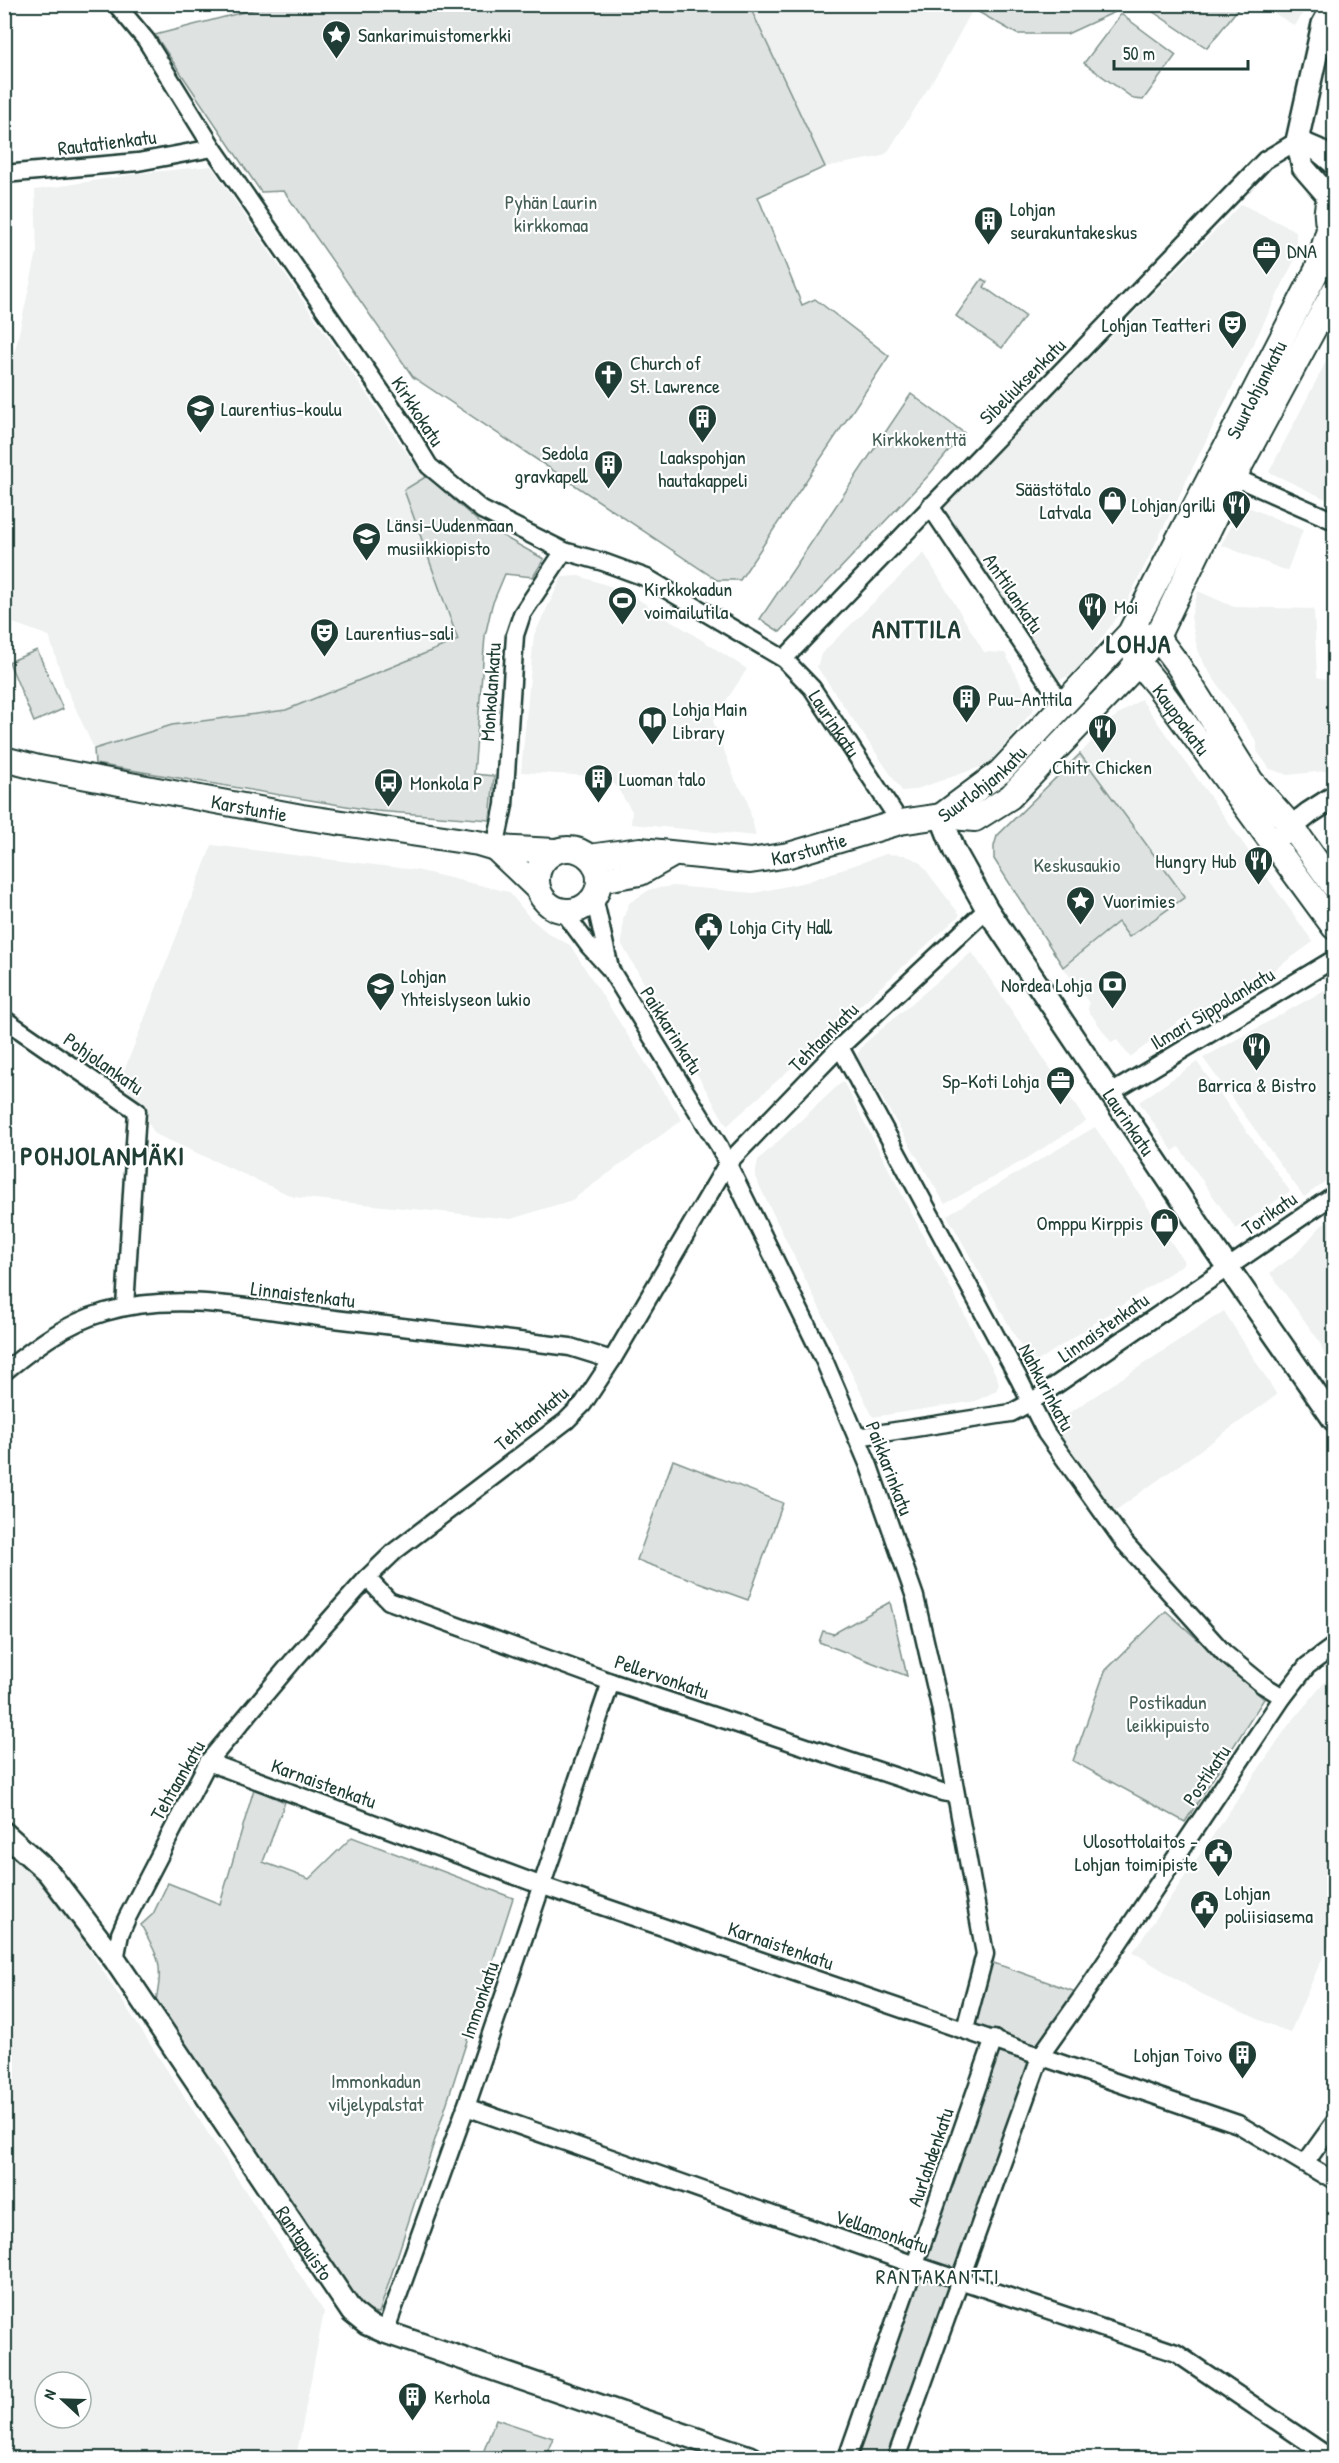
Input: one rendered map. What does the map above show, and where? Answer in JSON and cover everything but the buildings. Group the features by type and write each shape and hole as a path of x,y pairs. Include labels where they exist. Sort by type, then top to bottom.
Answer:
{"main road":[{"name":"Suurlohjankatu","path":"940,816 1000,772 1130,633 1317,270 1332,231 1327,218 1332,192"},
{"name":"Suurlohjankatu","path":"940,816 975,819 1010,797 1137,661 1156,637 1234,477 1335,291"},
{"path":"1130,633 1156,637"},
{"name":"Kauppakatu","path":"1130,633 1137,661 1274,842 1335,927"},
{"name":"Kauppakatu","path":"1156,637 1178,665 1251,781 1292,827 1335,886"},
{"name":"Karstuntie","path":"4,759 39,768 302,817 478,843 495,848 555,851"},
{"name":"Karstuntie","path":"589,857 640,850 750,861 789,855 900,822 940,816"},
{"path":"495,848 537,888 547,903 563,911 580,909 597,889 640,873 672,855"},
{"path":"537,888 538,871 548,856 555,851 573,849 589,857 598,872 597,889"}],"street":[{"name":"Kirkkokatu","path":"116,4 146,40 213,148 403,423 429,466 482,510 564,551 646,578 784,659"},
{"path":"1332,192 1303,167 1297,141 1323,24 1334,4"},
{"path":"1297,141 1318,150 1335,164"},
{"name":"Sibeliuksenkatu","path":"784,659 1265,160 1297,141"},
{"name":"Rautatienkatu","path":"4,174 138,162 213,148"},
{"path":"1234,477 1335,521"},
{"name":"Anttilankatu","path":"930,506 1063,705"},
{"name":"Monkolankatu","path":"495,848 504,805 515,635 522,614 564,551"},
{"name":"Laurinkatu","path":"784,659 812,688 900,822"},
{"path":"1274,842 1309,813 1335,797"},
{"name":"Laurinkatu","path":"940,816 955,852 987,909 1228,1267 1335,1420"},
{"name":"Paikkarinkatu","path":"597,889 610,969"},
{"name":"Tehtaankatu","path":"115,1960 120,1934 127,1918 207,1762 293,1661 367,1578 395,1551 566,1421 583,1404 612,1360 727,1164 840,1047 987,909"},
{"name":"Paikkarinkatu","path":"563,911 589,946 610,969 719,1146 824,1360 857,1437 915,1597 940,1707 985,1954 965,2029"},
{"name":"Ilmari Sippolankatu","path":"1111,1093 1335,959"},
{"name":"Pohjolankatu","path":"4,1019 137,1111 125,1307"},
{"name":"Nahkurinkatu","path":"840,1047 1046,1433 1124,1542 1224,1653 1263,1685 1283,1697"},
{"name":"Torikatu","path":"1228,1267 1335,1195"},
{"name":"Linnaistenkatu","path":"857,1437 1011,1413 1031,1402 1228,1267"},
{"name":"Linnaistenkatu","path":"4,1372 57,1333 87,1318 144,1304 231,1306 570,1347 612,1360"},
{"name":"Pellervonkatu","path":"367,1578 389,1601 611,1682 942,1792 955,1794"},
{"name":"Postikatu","path":"1041,2055 1283,1697 1307,1666 1335,1646"},
{"name":"Immonkatu","path":"385,2332 466,2107 611,1682"},
{"name":"Karnaistenkatu","path":"207,1762 540,1885 1238,2124 1335,2181"},
{"name":"Rantapuisto","path":"4,1833 48,1872 115,1960 334,2289 352,2312 367,2324 385,2332 752,2458"},
{"name":"Aurlahdenkatu","path":"847,2458 994,2039"},
{"path":"897,2458 1041,2055"},
{"name":"Vellamonkatu","path":"466,2107 915,2265 1176,2353 1331,2458"},
{"path":"1306,2162 1335,2123"}],"shaded area":[{"path":"966,4 973,9 942,66 887,153 879,157 825,167 749,5"},
{"path":"1261,5 1308,5 1295,26"},
{"name":"Laurentius-koulu","path":"211,166 411,459 427,476 404,490 458,640 286,710 172,725 94,749 64,683 49,636 5,620 4,407 7,407 8,382 37,252 35,190 143,173"},
{"path":"1241,204 1296,231 1296,257 1123,610 1075,673 1058,680 944,507"},
{"path":"1334,346 1334,503 1269,472"},
{"path":"1246,506 1303,530 1287,571 1221,545 1234,522 1239,523"},
{"path":"924,553 984,652 1005,653 1034,709 989,764 914,790 902,791 817,667 821,654"},
{"path":"579,576 625,591 747,669 713,721 736,782 746,796 756,836 631,824 632,811 610,777 521,772 534,635 562,577"},
{"path":"1198,591 1234,607 1314,609 1317,677 1334,682 1334,770 1288,775 1270,769 1257,751 1257,742 1198,653 1191,617"},
{"path":"1141,699 1313,942 1245,991 1182,1019 1130,1057 1117,1040 1111,1042 1088,1010 1089,1003 1063,967 1118,922 1130,937 1185,897 1080,754 1113,718"},
{"name":"Lohjan Yhteislyseon lukio","path":"212,845 416,870 509,892 530,918 549,934 570,945 682,1120 572,1200 511,1219 294,1197 155,1134 121,1079"},
{"path":"886,854 904,855 919,861 960,915 727,1126 622,945 623,919 629,903 651,889 674,886 754,893 806,882"},
{"path":"972,952 1086,1121 1026,1159 945,1204 858,1058 858,1053 864,1044"},
{"path":"1334,985 1334,1175 1304,1197 1203,1058"},
{"path":"1197,1062 1290,1191 1236,1229 1179,1147 1173,1151 1139,1102"},
{"path":"843,1081 997,1377 999,1384 996,1391 976,1401 873,1417 755,1177 758,1160"},
{"path":"1095,1127 1185,1263 1038,1361 1032,1360 1027,1357 947,1215"},
{"path":"1334,1216 1334,1370 1325,1357 1320,1342 1270,1273 1296,1254 1321,1226"},
{"path":"1224,1311 1277,1395 1112,1513 1055,1427 1066,1415"},
{"path":"1334,1671 1334,1938 1320,1963 1290,2033 1199,1993 1133,1952 1288,1726"},
{"path":"4,1848 51,1891 324,2312 296,2458 5,2458"}],"green space":[{"name":"Pyhän Laurin kirkkomaa","path":"275,4 749,5 825,167 758,197 802,305 815,299 889,356 740,580 717,580 413,377 284,191 261,192 155,35"},
{"path":"966,5 1130,5 1067,34 1017,34"},
{"path":"1143,5 1241,5 1207,48"},
{"path":"1121,14 1176,55 1143,100 1134,99 1084,63"},
{"path":"982,279 987,282 984,287 1025,316 1002,348 956,316"},
{"name":"Kirkkokenttä","path":"911,394 964,433 928,476 780,632 760,619"},
{"path":"427,476 481,524 544,559 533,577 505,574 492,605 485,636 474,774 494,776 490,820 376,811 95,764 94,749 172,725 286,710 458,640 404,490"},
{"path":"37,650 63,709 34,722 9,662"},
{"name":"Keskusaukio","path":"1080,754 1185,897 1129,937 1118,922 1063,967 994,859 994,846 997,836"},
{"path":"673,1460 783,1503 748,1600 637,1560"},
{"path":"890,1602 907,1676 819,1642 823,1631 833,1634"},
{"name":"Postikadun leikkipuisto","path":"1166,1611 1264,1699 1185,1822 1073,1761 1105,1671"},
{"name":"Immonkadun viljelypalstat","path":"254,1789 285,1802 263,1862 309,1879 352,1837 513,1898 379,2313 363,2307 343,2285 156,2000 159,1977 158,1961 141,1925 153,1914 168,1883 220,1904"},
{"path":"988,1961 1079,1993 1038,2049 972,2027"},
{"path":"996,2047 1031,2060 892,2458 852,2458"},
{"path":"496,2419 553,2438 545,2458 481,2458"}],"place":[{"name":"Sankarimuistomerkki","path":"337,60"},
{"name":"Lohjan seurakuntakeskus","path":"989,246"},
{"name":"DNA","path":"1266,276"},
{"name":"Lohjan Teatteri","path":"1232,350"},
{"name":"Church of St. Lawrence","path":"609,400"},
{"name":"Laurentius-koulu","path":"200,434"},
{"name":"Laakspohjan hautakappeli","path":"703,444"},
{"name":"Sedola gravkapell","path":"609,490"},
{"name":"Säästötalo Latvala","path":"1112,526"},
{"name":"Lohjan grilli","path":"1237,530"},
{"name":"Länsi-Uudenmaan musiikkiopisto","path":"366,562"},
{"name":"Kirkkokadun voimailutila","path":"623,626"},
{"name":"Moi","path":"1093,632"},
{"name":"Laurentius-sali","path":"325,658"},
{"name":"Puu-Anttila","path":"967,724"},
{"name":"Lohja Main Library","path":"652,746"},
{"name":"Chitr Chicken","path":"1102,754"},
{"name":"Luoman talo","path":"598,804"},
{"name":"Monkola P","path":"389,808"},
{"name":"Hungry Hub","path":"1258,886"},
{"name":"Vuorimies","path":"1081,926"},
{"name":"Lohja City Hall","path":"709,952"},
{"name":"Nordea Lohja","path":"1113,1010"},
{"name":"Lohjan Yhteislyseon lukio","path":"380,1012"},
{"name":"Barrica & Bistro","path":"1257,1072"},
{"name":"Sp-Koti Lohja","path":"1060,1106"},
{"name":"Omppu Kirppis","path":"1164,1248"},
{"name":"Ulosottolaitos - Lohjan toimipiste","path":"1219,1878"},
{"name":"Lohjan poliisiasema","path":"1204,1930"},
{"name":"Lohjan Toivo","path":"1243,2080"},
{"name":"Kerhola","path":"413,2422"}],"district":[{"name":"ANTTILA","path":"917,628"},
{"name":"LOHJA","path":"1139,643"},
{"name":"POHJOLANMÄKI","path":"103,1155"},
{"name":"RANTAKANTTI","path":"938,2276"}]}
